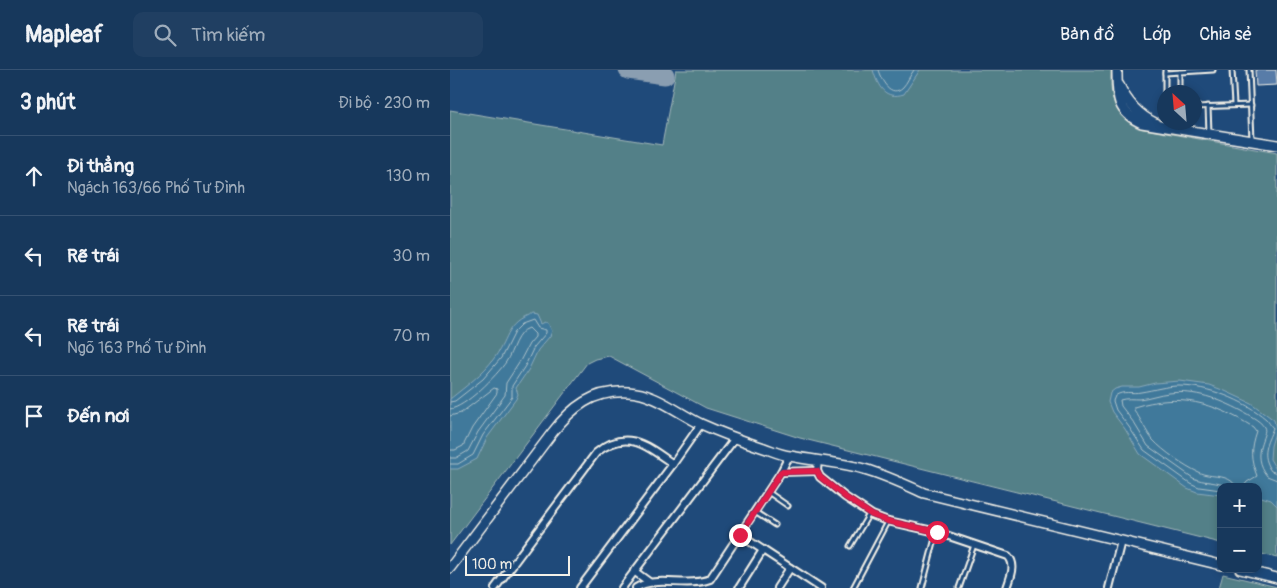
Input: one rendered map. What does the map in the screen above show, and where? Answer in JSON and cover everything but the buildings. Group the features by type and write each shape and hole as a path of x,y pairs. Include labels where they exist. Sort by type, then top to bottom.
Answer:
{"street":[{"path":"1117,70 1117,80 1136,111 1159,125 1277,145"},
{"path":"450,568 556,428 578,405 604,394 630,392 653,398 701,424 735,438 788,456 865,469 924,493 1217,564"},
{"path":"580,588 701,424"},
{"path":"622,588 735,438"},
{"path":"495,588 596,453 605,446 625,439 637,442 672,464"},
{"path":"636,588 649,582 685,584 708,581 712,578 781,472 788,456"},
{"path":"818,460 817,471 820,477 869,513 888,521 937,532 1011,559 1013,567 1007,588"},
{"path":"781,472 817,471"},
{"path":"740,535 816,587"},
{"path":"1109,588 1121,541"},
{"path":"739,588 763,550"},
{"path":"777,588 790,568"},
{"path":"634,571 649,582"},
{"path":"1256,573 1277,578"}],"lane":[{"path":"1165,85 1165,71 1213,70"},
{"path":"1232,70 1234,106"},
{"path":"1249,70 1252,141"},
{"path":"1180,72 1180,85"},
{"path":"1202,106 1251,105"},
{"path":"1208,106 1209,133"},
{"path":"767,492 788,506"},
{"path":"755,511 775,525"},
{"path":"850,546 869,513"},
{"path":"853,588 888,521"},
{"path":"922,588 934,542"},
{"path":"959,588 974,544"}],"green space":[{"path":"676,70 1111,70 1111,88 1114,104 1129,123 1138,128 1277,153 1277,558 1262,554 1262,483 1217,483 1217,542 800,438 706,408 609,356 587,363 450,545 450,110 662,145"},
{"path":"1223,574 1277,587 1277,588 1219,588"}],"water":[{"path":"873,70 920,70 904,94 892,95 883,91 877,82"},
{"path":"532,314 537,315 541,324 548,323 552,331 550,336 538,350 529,369 516,388 518,394 516,399 487,438 477,459 458,469 450,469 450,399 485,369 500,350 512,327 523,318"},
{"path":"1180,381 1209,385 1251,403 1274,420 1276,429 1271,446 1270,459 1277,471 1277,506 1271,500 1262,497 1262,483 1217,483 1217,494 1197,492 1187,488 1140,454 1112,412 1108,402 1110,393 1115,389 1139,387 1155,383"}],"taxiway":[{"path":"628,70 665,75"}],"route":[{"path":"740,535 774,480 781,472 797,471 817,471 820,477 845,497 872,515 888,521 937,532"}]}
